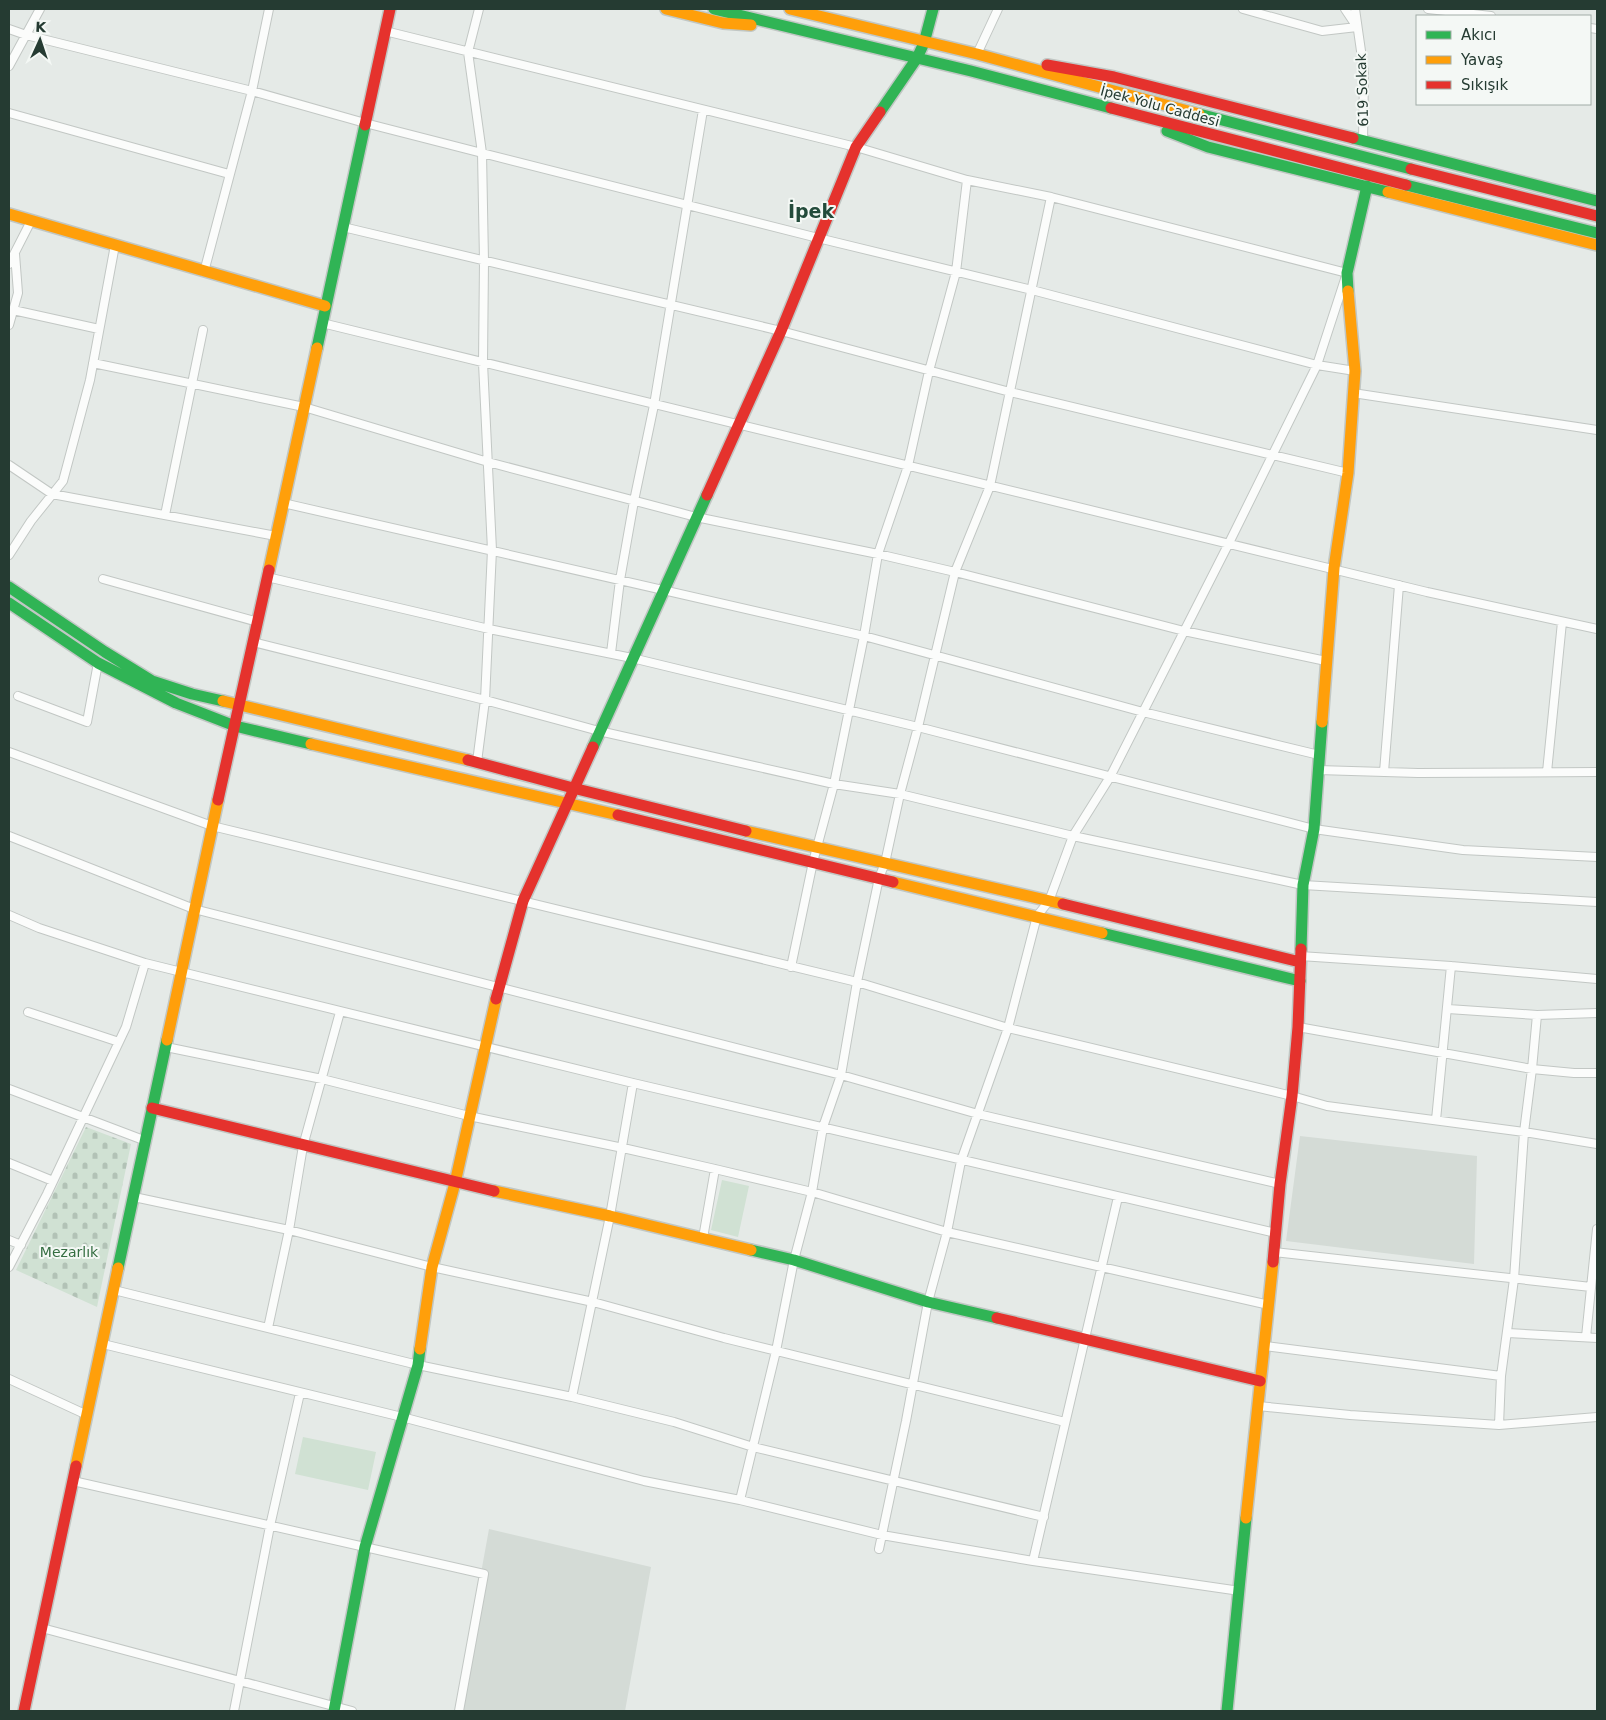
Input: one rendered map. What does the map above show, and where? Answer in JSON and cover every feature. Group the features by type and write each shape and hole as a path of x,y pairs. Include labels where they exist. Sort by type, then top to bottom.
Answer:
{"main road":[{"path":"24,1711 194,909 240,706 390,9"},
{"path":"666,9 723,23 795,28"},
{"name":"İpek Yolu Caddesi","path":"714,9 917,58 1360,174 1597,233"},
{"name":"İpek Yolu Caddesi","path":"790,9 977,54 1227,122 1597,216"},
{"path":"335,1709 365,1547 418,1365 432,1267 455,1183 498,988 523,901 781,331 856,147 917,58 924,42 933,9"},
{"path":"977,54 1114,77 1597,202"},
{"path":"1110,108 1208,147 1597,245"},
{"path":"1228,1711 1280,1184 1292,1096 1298,1027 1303,885 1314,829 1334,568 1348,473 1355,371 1347,273 1367,186"},
{"path":"9,214 326,306"},
{"path":"9,587 105,652 152,681 192,694 477,762 816,848 1300,959"},
{"path":"9,603 98,663 176,703 235,726 567,803 1300,981"},
{"path":"152,1108 455,1183 610,1216 794,1260 928,1302 1260,1381"}],"street":[{"path":"9,66 40,9"},
{"path":"204,272 252,91 269,9"},
{"path":"477,762 485,700 492,550 483,363 482,154 468,52 478,9"},
{"path":"977,54 998,9"},
{"path":"1243,9 1322,31 1357,28 1345,9"},
{"name":"619 Sokak","path":"1356,9 1364,72 1363,142"},
{"path":"1428,9 1482,15"},
{"path":"9,29 26,35 252,91 365,124 482,154 1032,290 1317,365 1355,371"},
{"path":"385,31 856,147 967,180 1052,197 1347,273 1317,365 1110,777 1073,836 1049,901 1037,916 1008,1028 961,1161 947,1232 928,1302 894,1482 879,1549"},
{"path":"611,654 620,580 654,404 703,110"},
{"path":"9,114 229,174"},
{"path":"791,967 816,848 834,784 864,636 878,554 908,466 929,371 956,272 967,180"},
{"path":"740,1500 776,1350 794,1260 812,1192 823,1126 841,1075 857,982 879,878 886,864 900,794 955,572 990,486 1052,197"},
{"path":"9,264 32,221"},
{"path":"343,227 781,331 1010,392 1348,473"},
{"path":"9,554 31,521 63,481 93,363 115,245"},
{"path":"9,325 18,293 15,254"},
{"path":"13,310 99,329"},
{"path":"322,323 1399,585 1597,629"},
{"path":"165,515 203,330"},
{"path":"93,363 304,407 488,462 696,517 878,554 1184,631 1326,661"},
{"path":"1353,393 1597,430"},
{"path":"9,465 52,494 276,536"},
{"path":"283,503 864,636 1143,712 1319,755"},
{"path":"267,577 489,629 632,658 918,727 1314,829 1463,850 1597,857"},
{"path":"103,579 258,622"},
{"path":"1384,772 1399,585"},
{"path":"1547,772 1562,622"},
{"path":"253,642 485,700 599,731 834,784 900,794 1073,836 1303,885 1597,902"},
{"path":"18,696 87,722 98,663"},
{"path":"9,752 212,826 857,982 1008,1028 1327,1106 1524,1132 1597,1144"},
{"path":"1318,770 1384,772 1597,772"},
{"path":"9,836 194,909 841,1075 978,1114 1280,1184"},
{"path":"9,915 39,928 146,963 340,1012 633,1083 823,1126 961,1161 1276,1234"},
{"path":"1300,959 1451,966 1597,980"},
{"path":"9,1267 53,1181 126,1026 146,963"},
{"path":"1436,1120 1451,966"},
{"path":"1448,1009 1537,1014 1597,1013"},
{"path":"28,1012 118,1042"},
{"path":"268,1328 289,1230 303,1146 340,1012"},
{"path":"1499,1425 1501,1376 1514,1279 1524,1132 1537,1014"},
{"path":"1298,1027 1532,1069 1597,1073"},
{"path":"166,1047 322,1079 469,1116 715,1169 812,1192 947,1232 1269,1305"},
{"path":"572,1397 610,1216 633,1083"},
{"path":"9,1089 146,1141"},
{"path":"9,1163 53,1181"},
{"path":"702,1238 715,1169"},
{"path":"134,1197 289,1230 432,1267 593,1302 724,1338 913,1383 1065,1422"},
{"path":"1034,1560 1118,1197"},
{"path":"1586,1337 1597,1229"},
{"path":"9,1240 21,1245"},
{"path":"1274,1252 1591,1288"},
{"path":"114,1290 418,1365 572,1397 674,1422 752,1447 1044,1517"},
{"path":"1508,1333 1597,1338"},
{"path":"103,1344 402,1417 644,1481 740,1500 882,1535 1240,1592"},
{"path":"1265,1346 1501,1376"},
{"path":"9,1378 88,1415"},
{"path":"234,1711 270,1526 300,1393"},
{"path":"1258,1406 1350,1415 1499,1425 1597,1417"},
{"path":"73,1481 484,1574 459,1711"},
{"path":"42,1628 335,1709 352,1711"}],"shaded area":[{"path":"1300,1136 1477,1156 1474,1264 1286,1241"},
{"path":"489,1529 651,1567 625,1711 456,1711"}],"green space":[{"name":"Mezarlık","path":"86,1127 131,1144 97,1307 16,1270"},
{"path":"722,1180 749,1186 738,1237 711,1230"},
{"path":"303,1437 376,1452 368,1490 295,1474"}],"traffic: fast":[{"path":"714,9 971,71 1111,108"},
{"path":"880,112 917,58 924,43 933,9"},
{"path":"1199,114 1411,169"},
{"path":"317,348 365,125"},
{"path":"1167,131 1208,147 1388,192"},
{"path":"1353,138 1597,201"},
{"path":"1406,185 1597,233"},
{"path":"1348,291 1347,273 1367,186"},
{"path":"593,747 707,495"},
{"path":"9,587 105,652 152,681 192,694 223,701"},
{"path":"9,603 98,663 176,703 235,726 311,744"},
{"path":"1301,949 1303,885 1314,829 1322,722"},
{"path":"1102,933 1300,981"},
{"path":"118,1268 167,1040"},
{"path":"751,1250 794,1260 928,1302 997,1318"},
{"path":"334,1711 365,1547 418,1365 420,1349"},
{"path":"1227,1711 1246,1518"}],"traffic: slow":[{"path":"666,9 723,23 751,25"},
{"path":"790,9 977,54 1199,114"},
{"path":"1388,192 1597,245"},
{"path":"9,214 325,306"},
{"path":"1322,722 1334,568 1348,473 1355,371 1348,291"},
{"path":"269,570 317,348"},
{"path":"223,701 468,760"},
{"path":"311,744 618,815"},
{"path":"167,1040 218,800"},
{"path":"746,831 1063,904"},
{"path":"893,882 1102,933"},
{"path":"420,1349 432,1267 455,1183 496,999"},
{"path":"494,1191 610,1216 751,1250"},
{"path":"1246,1518 1273,1262"},
{"path":"76,1466 118,1268"}],"traffic: jam":[{"path":"365,125 390,9"},
{"path":"1047,65 1114,77 1353,138"},
{"path":"1111,108 1406,185"},
{"path":"707,495 781,331 856,147 880,112"},
{"path":"1411,169 1597,216"},
{"path":"218,800 269,570"},
{"path":"496,999 523,901 593,747"},
{"path":"468,760 746,831"},
{"path":"618,815 893,882"},
{"path":"1063,904 1300,962"},
{"path":"1273,1262 1280,1184 1292,1096 1298,1027 1301,949"},
{"path":"152,1108 494,1191"},
{"path":"997,1318 1260,1381"},
{"path":"24,1711 76,1466"}],"district":[{"name":"İpek","path":"811,211"}]}
